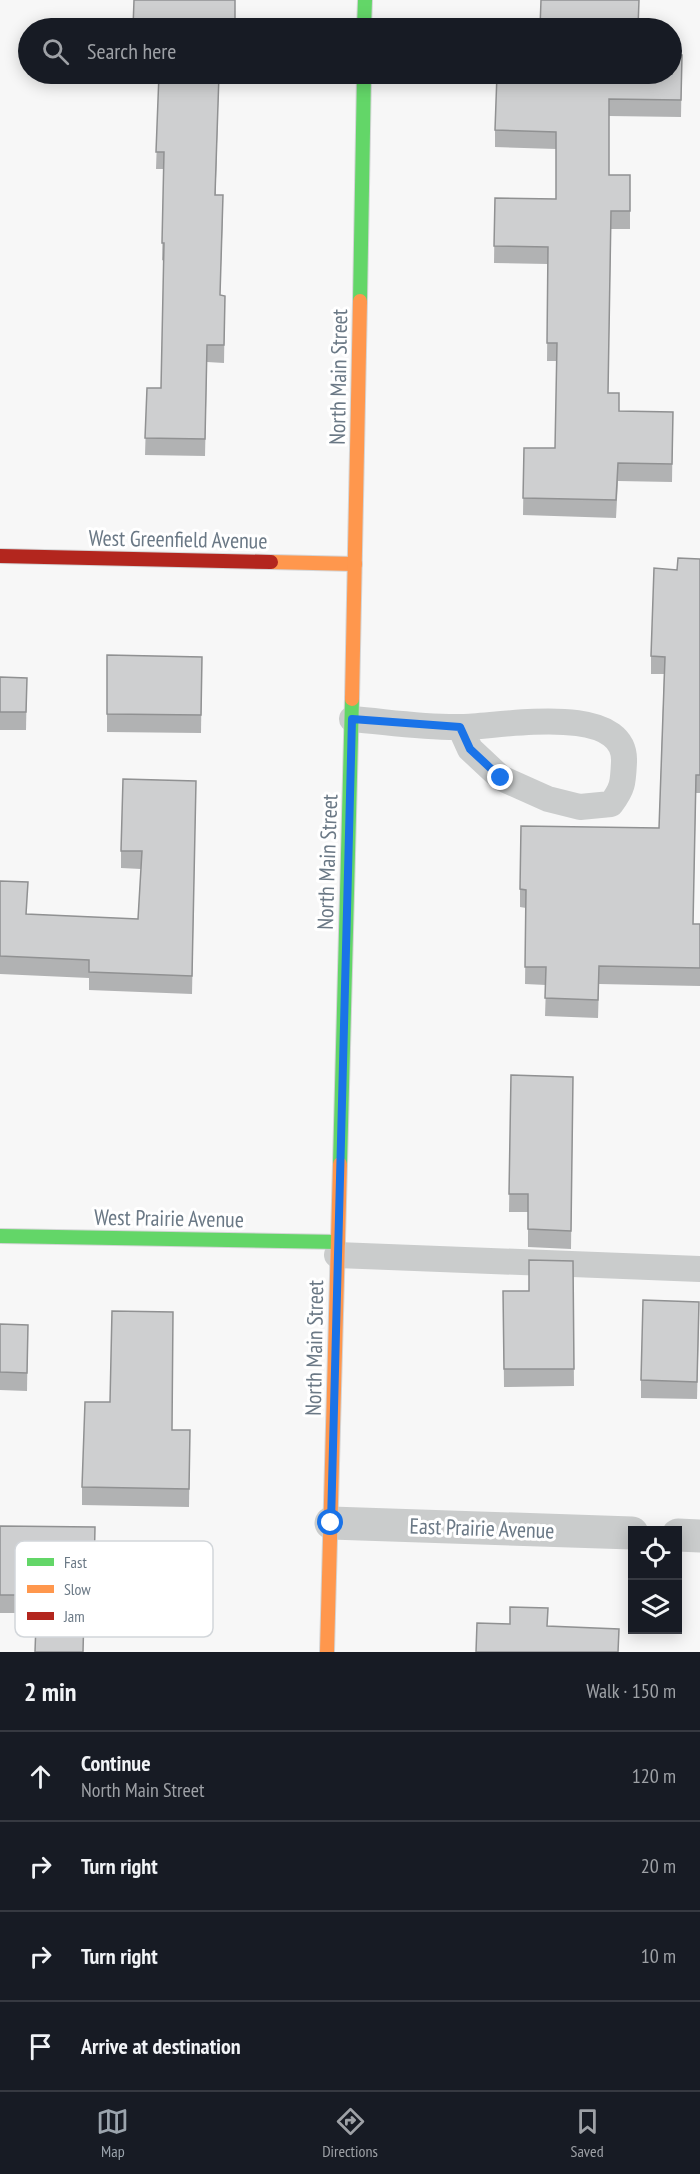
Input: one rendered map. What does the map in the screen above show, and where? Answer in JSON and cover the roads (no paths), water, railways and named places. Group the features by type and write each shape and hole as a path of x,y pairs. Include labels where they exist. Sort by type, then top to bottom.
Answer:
{"street":[{"path":"364,18 365,0"},
{"name":"North Main Street","path":"327,1652 352,719 364,84"},
{"name":"West Greenfield Avenue","path":"0,556 355,564"},
{"name":"West Prairie Avenue","path":"0,1236 337,1249"},
{"name":"East Prairie Avenue","path":"331,1523 628,1533"},
{"path":"682,1535 700,1536"}],"lane":[{"path":"352,719 460,727 570,720 610,733 624,755 622,789 610,804 580,807 548,799 501,778 470,749 460,727"},
{"path":"337,1249 700,1269"}]}
